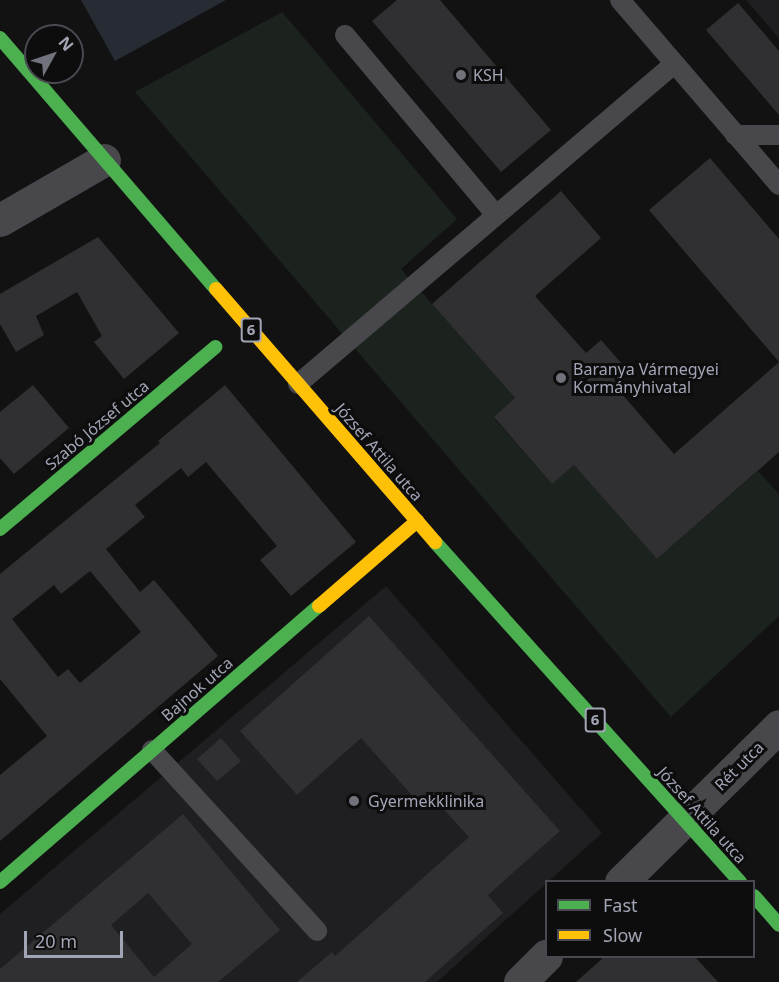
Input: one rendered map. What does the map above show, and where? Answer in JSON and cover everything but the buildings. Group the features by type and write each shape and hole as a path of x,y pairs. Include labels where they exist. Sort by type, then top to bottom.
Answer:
{"main road":[{"name":"József Attila utca","path":"0,38 417,521 738,880"},
{"name":"Szabó József utca","path":"0,529 215,347"},
{"name":"Bajnok utca","path":"0,882 417,521"},
{"path":"755,898 779,925"}],"street":[{"path":"0,220 104,160"},
{"name":"Rét utca","path":"623,880 779,726"},
{"path":"520,982 545,957"}],"lane":[{"path":"620,0 673,65 779,185"},
{"path":"345,35 496,215"},
{"path":"298,384 673,65"},
{"path":"735,135 779,135"},
{"path":"152,750 317,931"}],"shaded area":[{"path":"81,0 226,0 115,61"},
{"path":"746,0 779,0 779,38"},
{"path":"282,12 457,219 401,269 515,398 494,418 552,484 574,465 657,559 758,471 779,494 779,616 671,717 135,92"},
{"name":"Gyermekklinika","path":"386,586 602,833 550,880 545,880 545,884 437,982 0,982 0,914"}],"traffic: fast":[{"path":"0,38 216,289"},
{"path":"0,529 215,347"},
{"path":"435,542 738,880"},
{"path":"0,882 319,606"},
{"path":"755,897 779,925"}],"traffic: slow":[{"path":"216,289 435,542"},
{"path":"319,606 417,521"}],"place":[{"name":"KSH","path":"461,75"},
{"name":"Baranya Vármegyei Kormányhivatal","path":"561,378"},
{"name":"Gyermekklinika","path":"354,801"}]}
